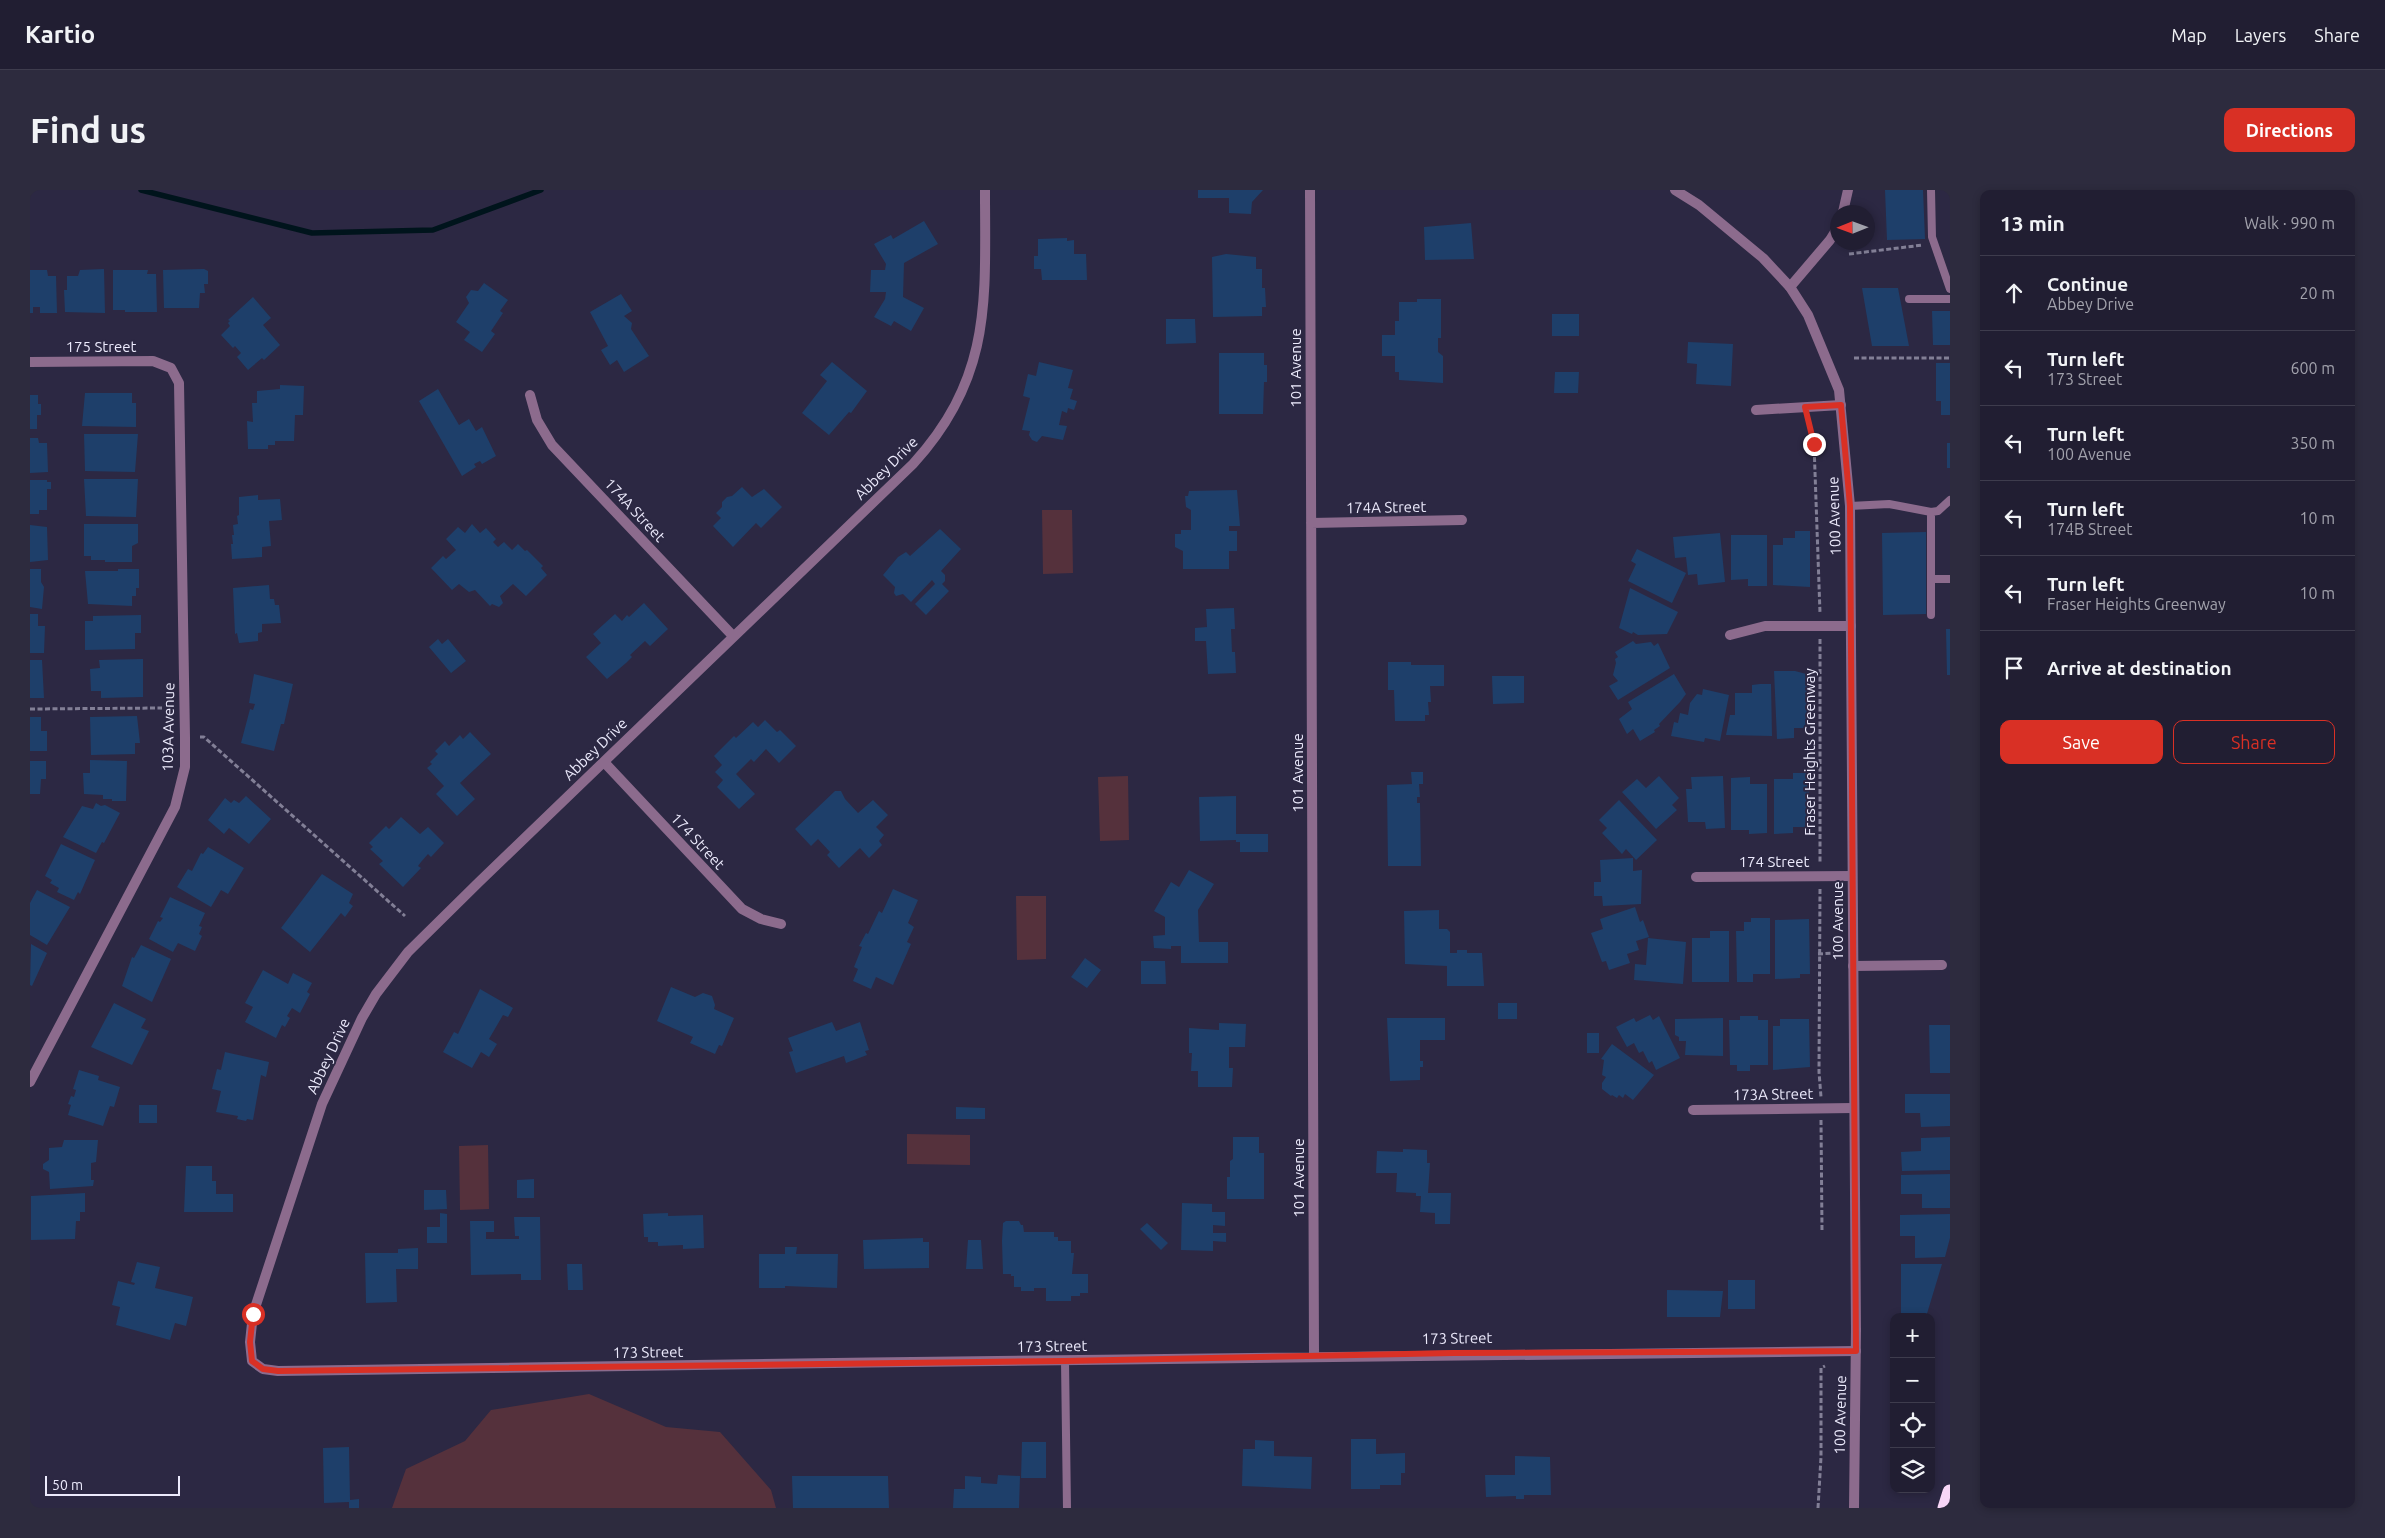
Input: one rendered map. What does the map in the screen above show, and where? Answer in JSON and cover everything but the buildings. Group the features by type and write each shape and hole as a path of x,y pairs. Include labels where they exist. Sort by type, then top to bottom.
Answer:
{"highway":[{"path":"1946,1508 1950,1492"}],"street":[{"name":"Abbey Drive","path":"252,1361 250,1342 253,1314 322,1104 362,1018 376,994 408,952 913,464 934,441 951,416 976,355 982,327 985,300 985,190"},
{"name":"101 Avenue","path":"1310,190 1314,1356"},
{"name":"100 Avenue","path":"1675,190 1699,205 1763,258 1790,287 1808,315 1839,390 1850,506 1856,1351 1854,1508"},
{"path":"1845,205 1848,190"},
{"path":"1790,287 1830,240"},
{"name":"175 Street","path":"30,362 153,361 171,368"},
{"name":"103A Avenue","path":"30,1082 175,807 185,767 179,383 171,368"},
{"name":"174A Street","path":"530,395 537,420 552,445 733,636"},
{"path":"1756,410 1841,405"},
{"name":"174A Street","path":"1311,523 1462,520"},
{"path":"1730,635 1765,626 1851,626"},
{"name":"174 Street","path":"604,762 742,909 762,920 781,924"},
{"name":"174 Street","path":"1696,877 1852,876"},
{"path":"1853,966 1942,964"},
{"name":"173A Street","path":"1693,1110 1853,1108"},
{"name":"173 Street","path":"252,1361 263,1369 278,1371 1065,1361 1453,1353 1856,1351"}],"lane":[{"path":"1931,190 1934,244 1950,289"},
{"path":"1909,299 1950,298"},
{"path":"1850,506 1888,504 1932,512 1938,511 1950,500"},
{"path":"1932,512 1932,615"},
{"path":"1931,579 1950,579"},
{"path":"1065,1361 1067,1508"}],"path":[{"path":"1849,254 1934,244"},
{"path":"1854,358 1950,358"},
{"path":"1805,407 1814,444 1820,615"},
{"name":"Fraser Heights Greenway","path":"1820,639 1820,864"},
{"path":"30,709 162,708"},
{"path":"200,737 204,737 405,916"},
{"path":"1820,887 1818,954 1820,961 1819,1072 1821,1099"},
{"path":"1818,954 1834,953"},
{"path":"1821,1120 1822,1231"},
{"path":"1818,1508 1821,1457 1821,1368 1843,1351"}],"shaded area":[{"path":"1042,510 1072,510 1073,573 1043,574"},
{"path":"1128,776 1129,840 1100,841 1098,777"},
{"path":"1016,896 1046,896 1046,959 1017,960"},
{"path":"907,1134 970,1135 970,1165 907,1164"},
{"path":"488,1145 489,1209 460,1210 459,1146"},
{"path":"589,1394 666,1427 720,1432 771,1490 776,1508 392,1508 406,1469 465,1441 491,1410"}],"waterway":[{"path":"141,190 312,233 433,230 541,190"}],"route":[{"path":"253,1314 250,1342 252,1361 263,1369 278,1371 1065,1361 1453,1353 1856,1351 1850,506 1846,437 1841,405 1805,407 1814,444"}]}
